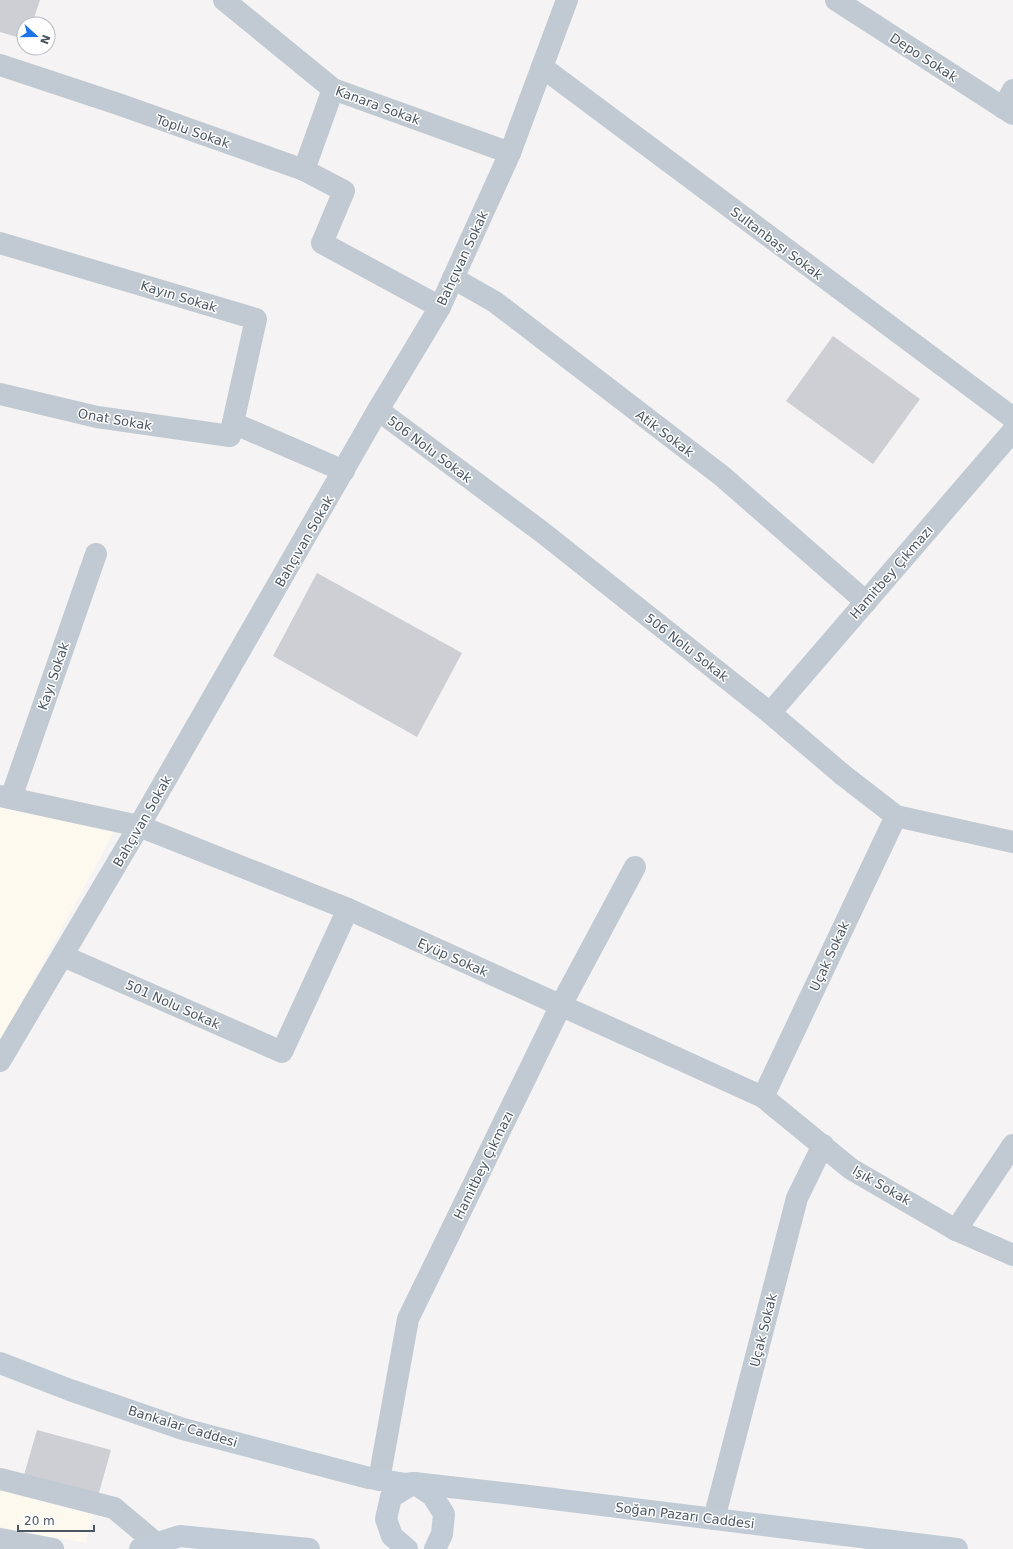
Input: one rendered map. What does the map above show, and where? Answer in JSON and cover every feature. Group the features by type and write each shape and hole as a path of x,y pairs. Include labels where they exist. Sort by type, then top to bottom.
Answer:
{"main road":[{"name":"Bankalar Caddesi","path":"0,1363 70,1390 183,1428 374,1479 406,1484 414,1483"},
{"name":"Soğan Pazarı Caddesi","path":"414,1483 957,1549"},
{"path":"408,1549 392,1536 386,1519 391,1497 414,1483 432,1495 444,1514 442,1534 435,1549"},
{"path":"148,1546 180,1536 309,1549"}],"street":[{"name":"Kanara Sokak","path":"224,0 334,89 510,153"},
{"name":"Bahçıvan Sokak","path":"0,1061 139,826 378,410 440,307 510,153 567,0"},
{"name":"Depo Sokak","path":"836,0 1010,104"},
{"name":"Toplu Sokak","path":"0,65 121,105 304,170 344,191 322,244 440,307"},
{"name":"Sultanbaşı Sokak","path":"542,67 1013,418"},
{"path":"304,170 334,89"},
{"name":"Kayın Sokak","path":"0,243 256,319 232,430"},
{"name":"Atik Sokak","path":"453,278 495,302 722,476 866,602"},
{"name":"Onat Sokak","path":"0,394 97,417 232,430"},
{"name":"506 Nolu Sokak","path":"378,410 542,532 770,713 843,775 896,816 1013,841"},
{"path":"232,430 344,471"},
{"name":"Hamitbey Çıkmazı","path":"770,713 1013,431"},
{"name":"Kayı Sokak","path":"6,797 96,554"},
{"name":"Eyüp Sokak","path":"6,797 139,826 348,909 763,1097"},
{"name":"Uçak Sokak","path":"763,1097 896,816"},
{"name":"Hamitbey Çıkmazı","path":"374,1479 408,1319 560,1005 635,867"},
{"name":"501 Nolu Sokak","path":"63,956 282,1052 348,909"},
{"name":"Işık Sokak","path":"763,1097 851,1169 956,1230 1013,1255"},
{"name":"Uçak Sokak","path":"714,1519 796,1198 823,1145"},
{"path":"956,1230 1013,1146"},
{"path":"0,1479 114,1508 148,1546"},
{"path":"0,1539 53,1549"}],"shaded area":[{"path":"0,801 118,825 0,1042"},
{"path":"0,1486 94,1507 86,1543 0,1527"}],"building":[{"path":"0,0 40,0 35,16 16,16 16,37 0,32"},
{"path":"833,336 920,399 873,464 786,401"},
{"path":"317,573 462,653 417,737 273,656"},
{"path":"37,1430 111,1450 98,1496 24,1475"}]}
